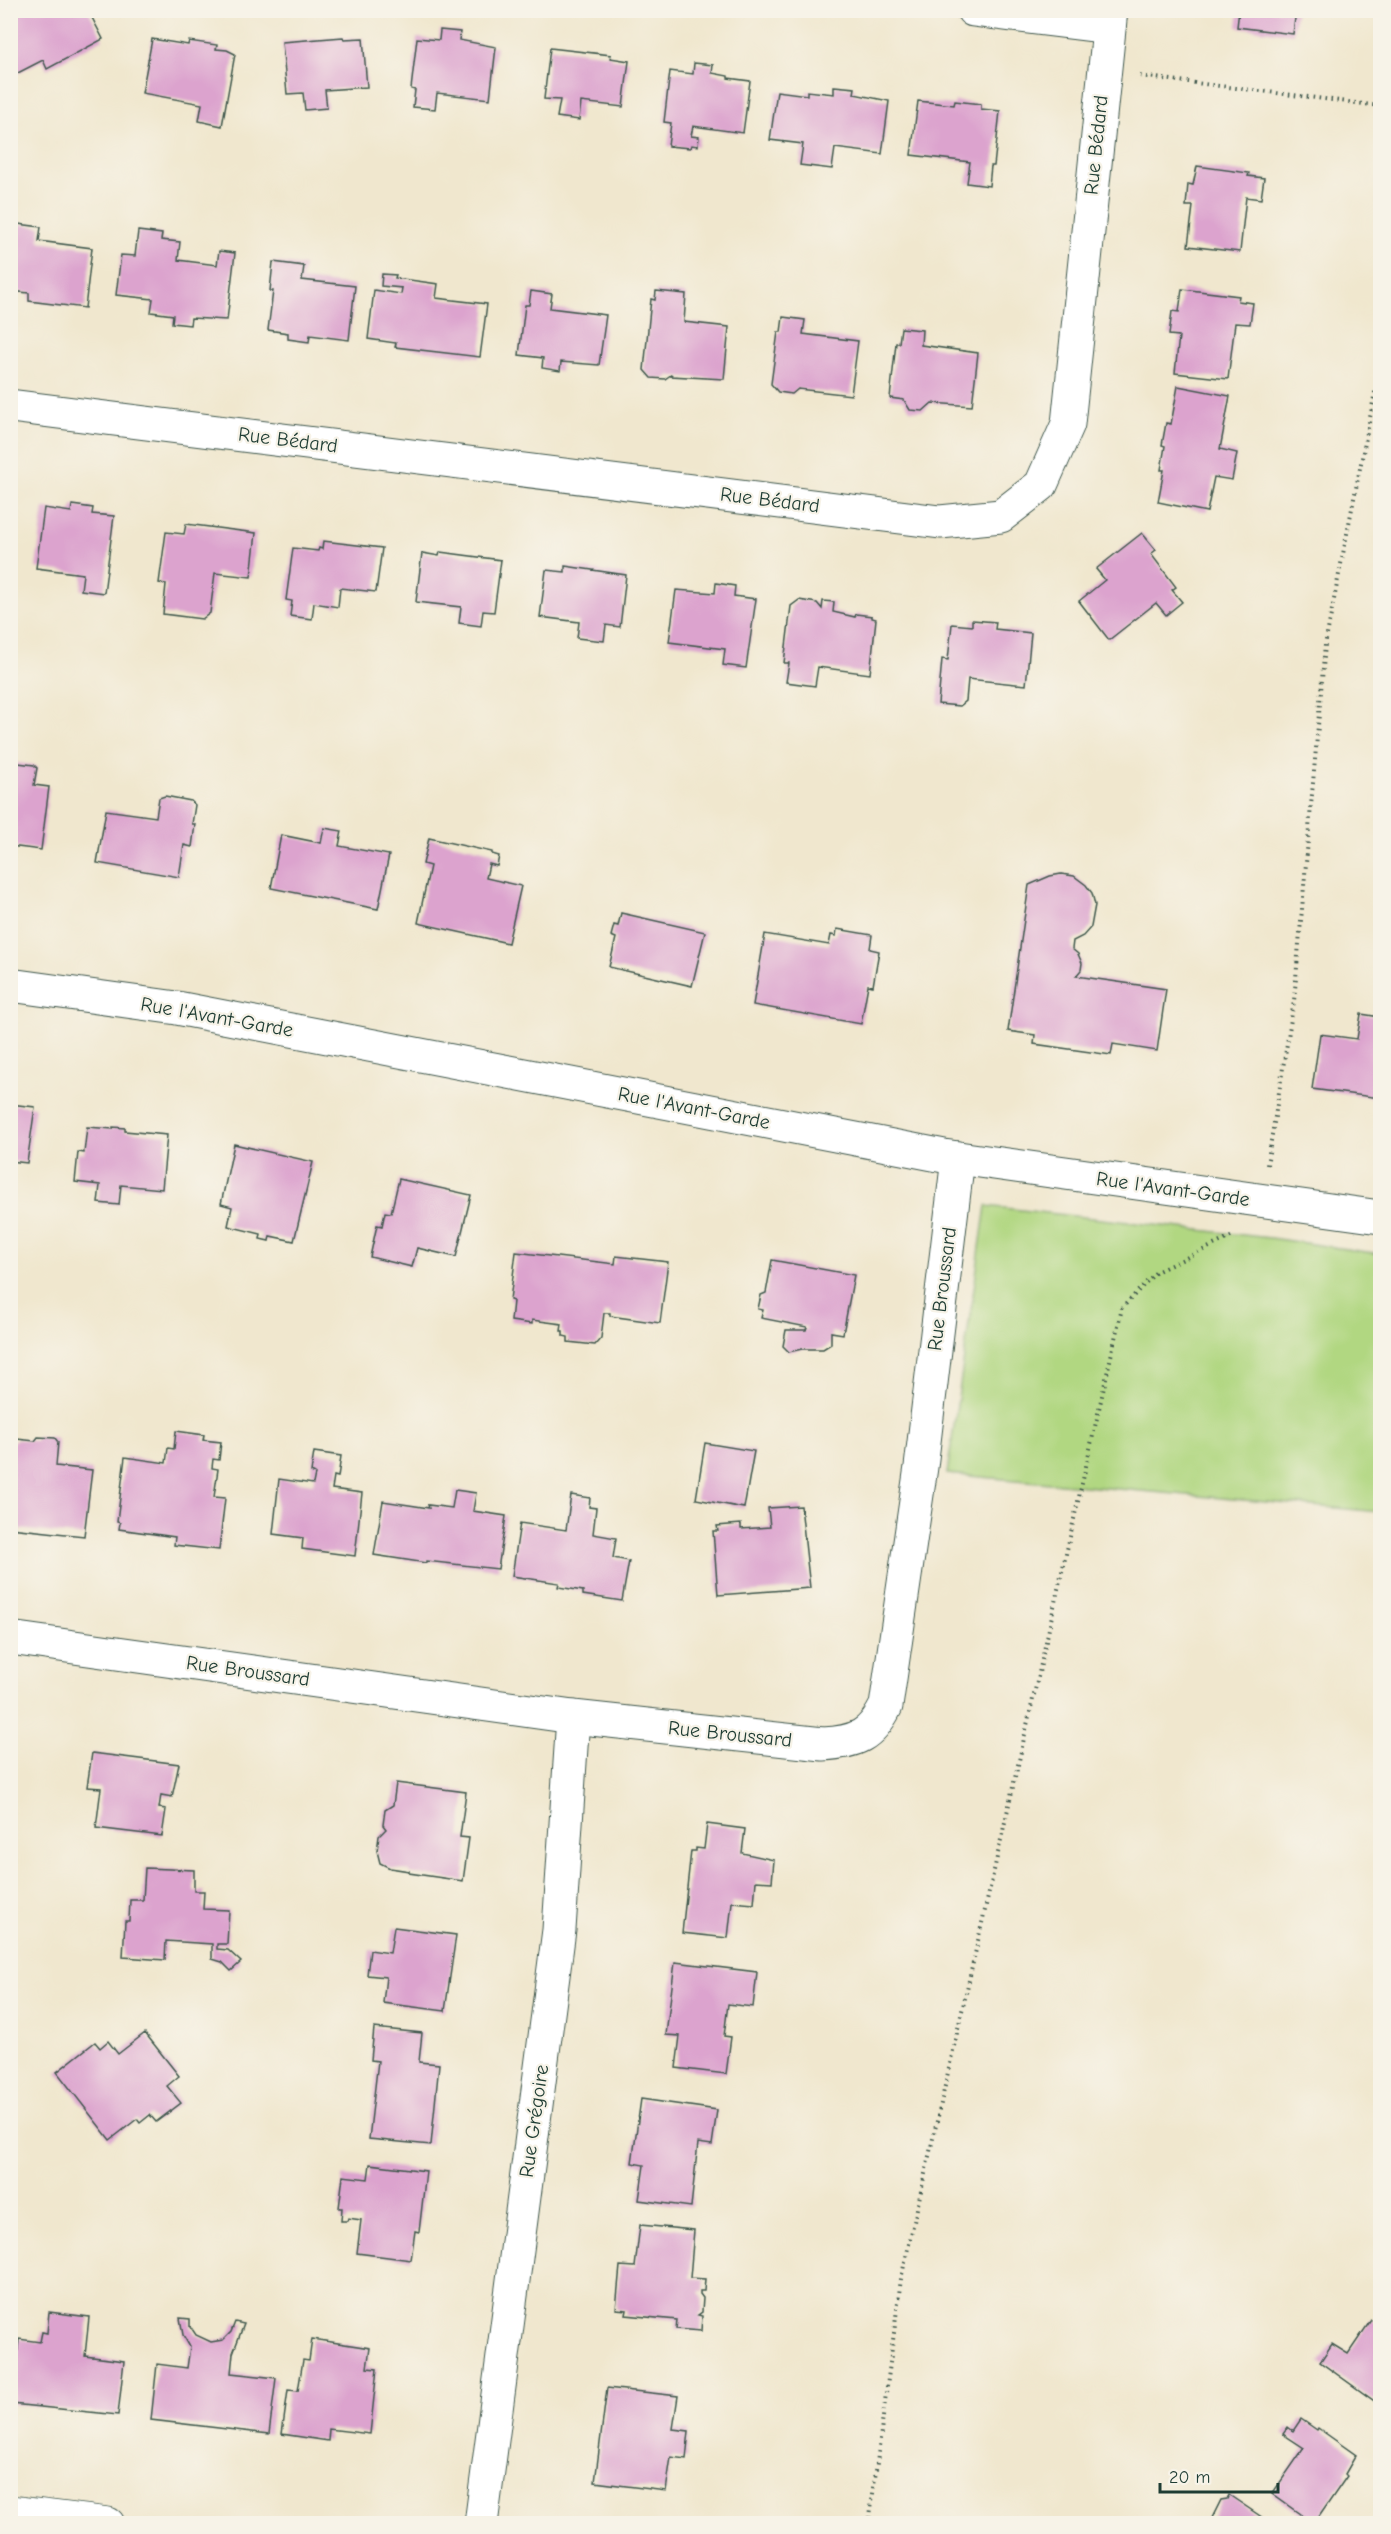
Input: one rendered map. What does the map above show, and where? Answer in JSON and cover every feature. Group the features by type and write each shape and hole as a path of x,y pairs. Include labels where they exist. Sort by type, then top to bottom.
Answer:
{"street":[{"path":"973,10 1110,19"},
{"name":"Rue Bédard","path":"10,406 940,522 1001,516 1041,485 1068,424 1110,19"},
{"name":"Rue l'Avant-Garde","path":"10,985 177,1008 958,1158 1380,1217"},
{"name":"Rue Broussard","path":"10,1638 573,1717 823,1744 857,1739 870,1731 886,1706 921,1467 958,1158"},
{"name":"Rue Grégoire","path":"481,2523 559,1930 573,1717"},
{"path":"10,2512 108,2523"}],"path":[{"path":"1104,71 1380,106"},
{"path":"869,2523 901,2280 1122,1308 1156,1272 1234,1236 1261,1201 1294,1001 1325,645 1380,367"}],"green space":[{"path":"986,1206 1270,1238 1380,1254 1380,1512 947,1474"}],"building":[{"path":"10,10 88,10 103,39 47,69 43,60 10,77"},
{"path":"1239,10 1296,10 1293,34 1237,27"},
{"path":"440,30 460,32 459,40 496,47 490,99 437,93 435,109 413,107 415,90 411,89 417,38 439,40"},
{"path":"343,37 344,39 363,38 367,87 325,90 327,108 305,110 303,93 287,94 282,42"},
{"path":"152,39 188,45 189,41 217,45 216,49 227,50 235,54 222,126 199,121 202,104 142,93"},
{"path":"550,48 611,55 610,58 629,61 623,107 581,102 579,120 557,117 560,100 544,99"},
{"path":"694,63 713,65 712,73 750,81 743,133 693,126 691,136 699,137 698,146 691,145 690,148 668,146 671,123 664,122 670,71 693,74"},
{"path":"834,86 855,88 854,94 889,101 882,154 835,148 832,169 800,165 803,144 770,140 777,91 807,95 807,91 834,94"},
{"path":"918,101 954,105 955,101 981,104 981,109 1000,111 994,166 991,166 989,186 967,183 970,162 911,155"},
{"path":"1197,166 1249,173 1248,176 1264,178 1261,199 1246,197 1240,252 1188,246 1193,206 1186,206 1188,184 1193,185"},
{"path":"18,224 41,227 39,241 92,248 85,308 29,301 29,293 10,291 10,257"},
{"path":"138,231 162,234 161,240 180,242 178,260 217,265 219,251 235,253 227,320 191,318 190,325 172,323 173,315 151,312 153,299 116,295 121,255 135,256"},
{"path":"273,262 304,266 302,280 355,286 349,340 310,335 309,342 288,339 288,333 268,330 273,291 270,291"},
{"path":"382,274 438,284 436,298 487,304 480,357 395,347 396,343 368,339 374,290 401,294 402,288 381,286"},
{"path":"1182,289 1239,296 1238,301 1253,303 1250,324 1235,323 1228,379 1175,373 1179,336 1169,335 1172,311 1179,312"},
{"path":"531,291 552,294 550,308 606,315 599,365 561,362 560,371 542,368 543,358 519,355 525,305 529,305"},
{"path":"656,291 686,294 684,322 729,327 724,379 671,376 672,374 665,379 651,378 644,370 651,299 655,300"},
{"path":"783,317 805,320 803,334 858,341 851,395 798,389 792,394 778,392 771,384 778,332 781,332"},
{"path":"901,328 922,330 921,345 978,353 972,406 932,403 923,411 910,410 904,400 890,398 896,343 899,343"},
{"path":"1178,386 1230,396 1220,449 1237,453 1232,480 1214,477 1207,512 1158,502 1164,470 1161,470 1165,446 1162,445 1166,423 1171,424"},
{"path":"72,505 93,508 92,514 114,516 104,593 81,590 83,574 36,568 44,508 71,512"},
{"path":"186,524 256,533 251,577 215,573 210,613 202,619 163,614 166,584 159,583 166,532 184,534"},
{"path":"1142,533 1156,550 1151,554 1176,587 1172,590 1182,602 1166,615 1156,603 1109,640 1079,601 1105,580 1096,569"},
{"path":"323,541 382,548 376,592 340,588 338,607 314,603 312,619 290,616 292,601 286,600 293,548 318,551 319,548 322,549"},
{"path":"440,552 501,560 494,612 483,611 481,626 459,623 461,607 416,602 422,553 439,556"},
{"path":"565,566 626,575 620,627 606,625 604,641 577,638 579,622 540,617 546,570 565,572"},
{"path":"716,583 735,586 734,596 756,599 746,668 723,665 725,649 669,642 676,590 715,593"},
{"path":"799,600 817,603 822,609 823,601 834,602 833,612 855,617 856,614 872,616 876,619 870,674 818,667 815,686 786,682 789,663 784,663 791,606"},
{"path":"972,620 996,622 995,629 1031,633 1026,685 968,679 966,701 960,706 938,704 942,659 948,660 952,624 972,626"},
{"path":"10,762 34,765 37,768 34,785 49,787 41,850 10,846"},
{"path":"165,796 191,801 195,805 192,847 184,845 179,877 97,863 106,810 156,817 159,798"},
{"path":"324,828 342,831 339,846 389,855 378,909 271,888 281,835 321,843"},
{"path":"429,838 492,852 499,856 497,866 489,864 486,878 521,886 508,943 418,923 430,866 423,864"},
{"path":"1061,874 1074,876 1086,885 1092,893 1095,905 1091,927 1083,936 1073,941 1072,949 1078,954 1082,963 1081,970 1076,976 1166,989 1157,1051 1113,1044 1111,1055 1034,1044 1035,1035 1008,1031 1029,885"},
{"path":"621,913 705,932 692,986 609,967 616,938 611,936 614,925 618,926"},
{"path":"837,929 872,935 870,949 879,951 873,986 868,985 861,1024 753,1005 765,934 829,945 831,935 836,936"},
{"path":"1361,1014 1380,1017 1380,1098 1312,1089 1320,1034 1357,1039"},
{"path":"10,1104 35,1107 27,1163 10,1161"},
{"path":"87,1127 125,1128 125,1131 167,1135 162,1189 121,1185 119,1205 98,1203 100,1185 75,1182 78,1152 84,1153"},
{"path":"234,1144 313,1162 294,1241 270,1236 269,1241 260,1239 261,1234 228,1226 232,1207 221,1204"},
{"path":"399,1179 471,1195 456,1257 417,1248 412,1267 370,1257 377,1225 382,1226 385,1212 391,1213"},
{"path":"516,1252 615,1264 616,1256 668,1262 660,1323 610,1316 610,1313 604,1313 601,1338 595,1345 568,1342 568,1337 563,1336 563,1331 561,1331 562,1324 532,1320 532,1324 511,1321 513,1301 510,1300"},
{"path":"772,1260 854,1275 843,1334 831,1332 831,1344 823,1349 802,1349 789,1352 783,1346 786,1330 806,1330 807,1327 761,1318 763,1310 758,1309 761,1295 766,1293"},
{"path":"176,1431 204,1435 203,1440 221,1442 219,1460 213,1459 212,1468 218,1469 214,1497 225,1498 219,1550 174,1545 175,1537 119,1529 120,1523 117,1522 125,1457 166,1463 168,1448 174,1449"},
{"path":"38,1437 55,1438 58,1442 56,1466 92,1470 84,1536 10,1528 12,1442 17,1439 35,1441"},
{"path":"705,1443 754,1451 744,1508 696,1499"},
{"path":"314,1452 341,1456 338,1477 334,1476 332,1489 362,1493 355,1556 302,1549 303,1538 273,1534 279,1479 313,1484 315,1474 311,1472"},
{"path":"455,1490 476,1493 473,1511 506,1516 498,1569 426,1561 426,1563 374,1555 383,1501 429,1508 428,1505 452,1508"},
{"path":"571,1495 590,1498 589,1507 596,1508 593,1534 616,1538 613,1558 629,1561 622,1601 583,1595 583,1591 558,1587 559,1583 512,1576 520,1523 566,1530"},
{"path":"801,1506 810,1588 718,1595 713,1531 718,1531 717,1526 741,1524 741,1529 770,1527 768,1508"},
{"path":"92,1753 179,1764 172,1797 161,1795 159,1808 166,1809 162,1836 96,1828 101,1788 87,1787"},
{"path":"396,1783 466,1792 460,1837 469,1838 463,1881 409,1873 409,1871 390,1868 380,1863 377,1851 379,1836 386,1829 383,1825 385,1810 393,1805"},
{"path":"707,1824 745,1829 742,1853 774,1860 772,1882 756,1881 754,1904 732,1902 728,1938 682,1933 691,1851 696,1851 696,1848 704,1849"},
{"path":"145,1868 194,1870 194,1891 204,1891 203,1909 229,1910 227,1944 217,1944 217,1949 228,1950 241,1962 231,1971 222,1962 212,1959 212,1944 166,1941 165,1960 123,1957 125,1921 129,1921 130,1900 143,1900"},
{"path":"394,1927 456,1935 445,2011 383,2003 386,1977 367,1975 370,1950 390,1953"},
{"path":"675,1962 757,1972 753,2007 728,2004 724,2036 731,2037 726,2074 676,2068 680,2036 666,2035"},
{"path":"374,2028 422,2033 419,2062 439,2064 431,2145 369,2139 378,2061 371,2060"},
{"path":"145,2033 179,2076 167,2086 181,2103 156,2122 150,2115 140,2123 137,2119 110,2140 57,2072 95,2042 100,2048 108,2041 118,2054"},
{"path":"641,2099 717,2110 712,2145 698,2143 691,2207 639,2200 644,2165 632,2163"},
{"path":"370,2164 426,2171 419,2232 415,2231 411,2260 357,2253 361,2220 348,2218 347,2221 341,2221 342,2208 339,2208 343,2176 368,2179"},
{"path":"640,2225 694,2230 690,2278 705,2279 704,2291 700,2291 703,2298 702,2312 698,2315 702,2316 701,2331 676,2329 677,2320 626,2315 627,2310 616,2309 620,2266 635,2267"},
{"path":"49,2312 89,2317 85,2356 124,2361 118,2415 12,2404 19,2339 40,2342 42,2332 47,2333"},
{"path":"180,2318 190,2319 190,2326 196,2335 211,2342 223,2340 231,2332 235,2322 244,2324 233,2353 231,2373 276,2378 269,2434 151,2420 157,2364 187,2368 190,2347 183,2335"},
{"path":"1371,2320 1380,2326 1380,2405 1320,2362 1332,2344 1348,2354"},
{"path":"312,2339 370,2348 367,2368 377,2369 370,2434 329,2429 328,2441 282,2434 288,2390 298,2391 303,2360 309,2361"},
{"path":"607,2388 678,2396 673,2429 689,2431 686,2459 671,2457 666,2491 595,2482"},
{"path":"1301,2419 1356,2455 1345,2474 1347,2476 1314,2524 1272,2494 1304,2448 1283,2434 1288,2427 1293,2431"},
{"path":"1229,2495 1272,2524 1209,2524 1221,2500 1227,2499"}]}
